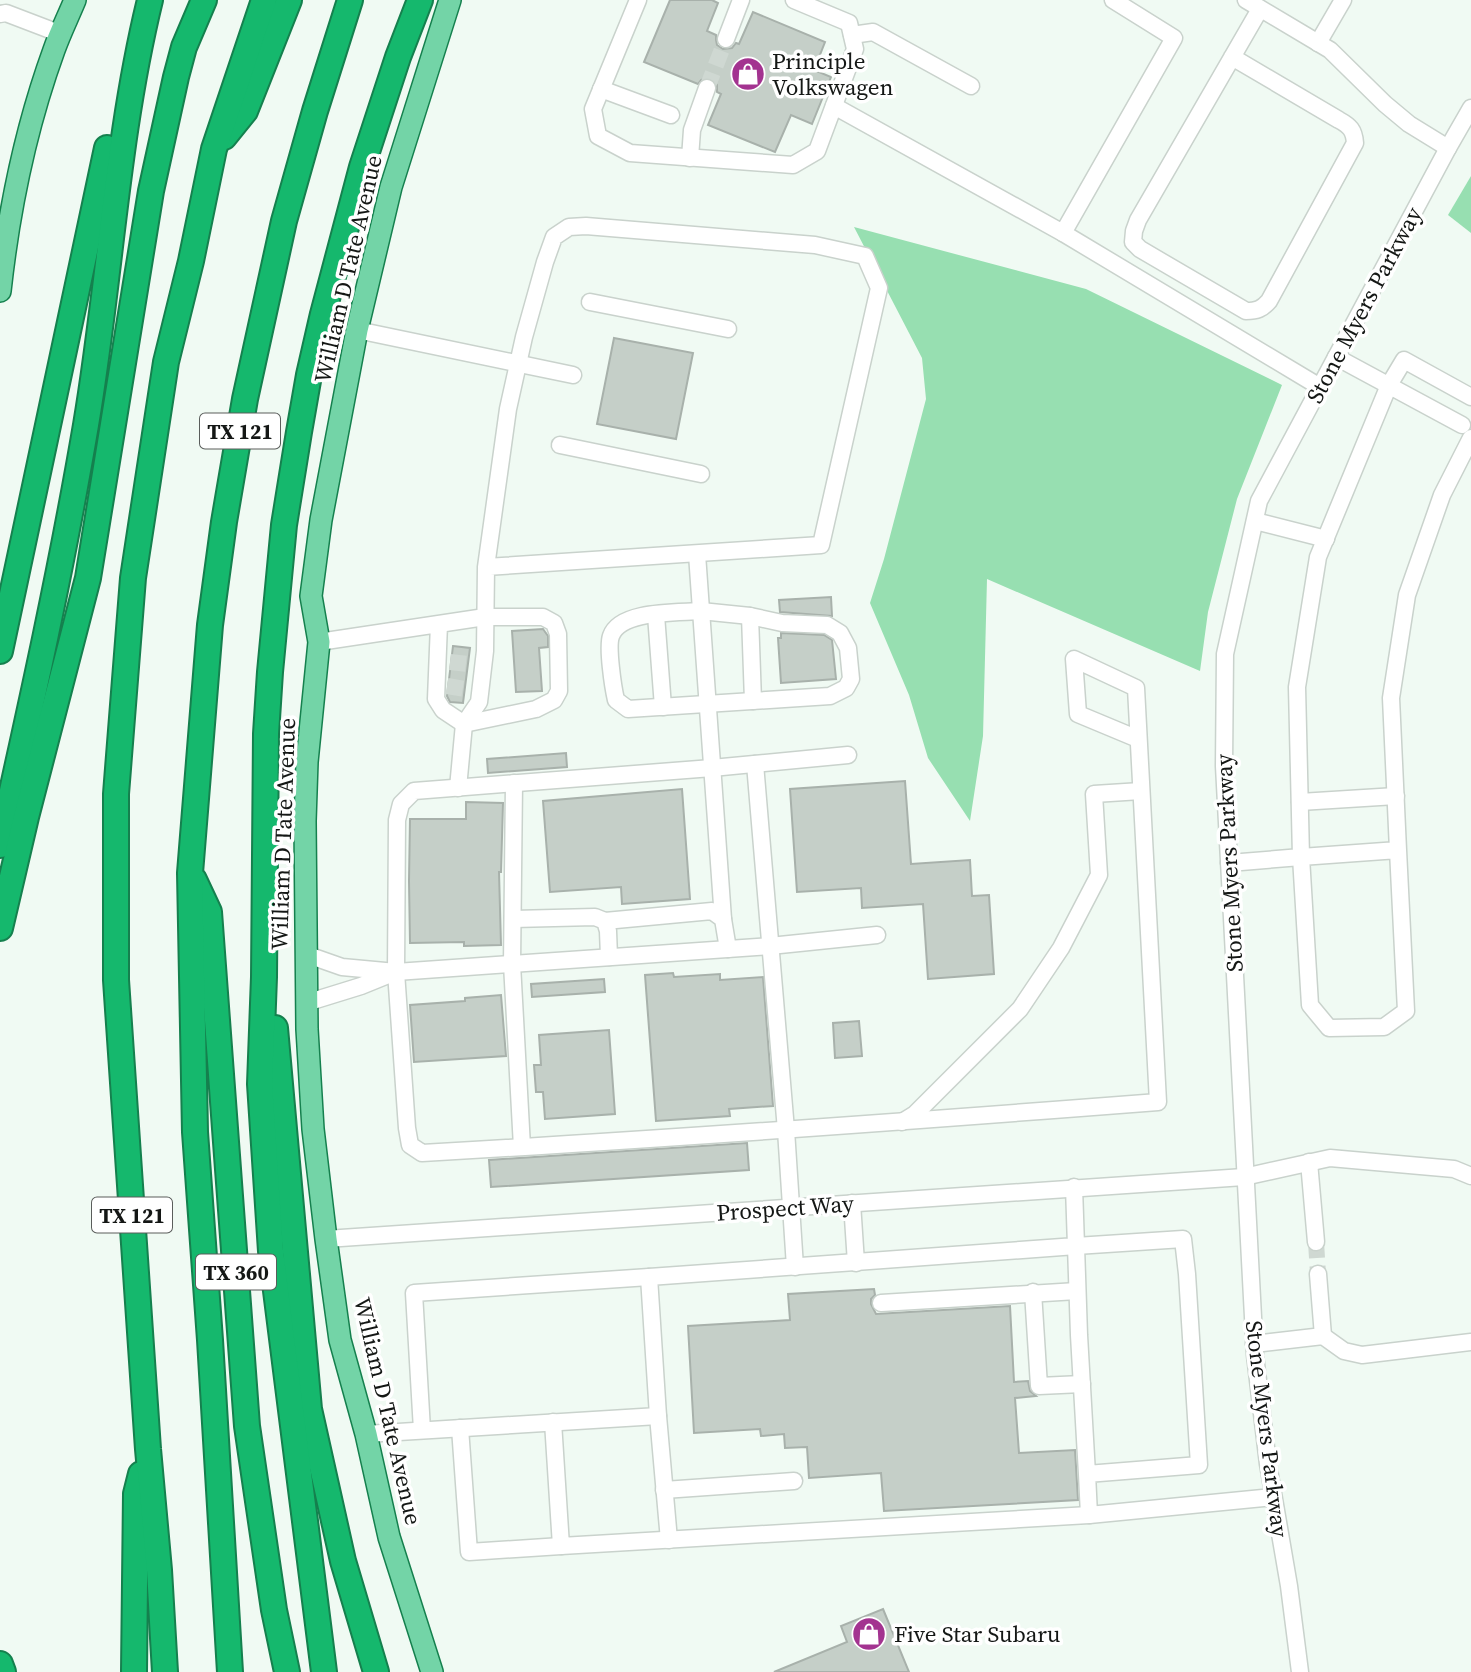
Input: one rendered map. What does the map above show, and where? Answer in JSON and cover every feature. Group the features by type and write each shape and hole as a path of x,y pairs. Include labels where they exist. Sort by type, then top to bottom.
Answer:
{"highway":[{"path":"0,651 140,0"},
{"path":"0,845 39,665 86,423 120,162 150,0"},
{"path":"184,47 184,15 189,0"},
{"path":"0,928 88,578 151,191 176,77 184,47 204,0"},
{"name":"TX 121","path":"165,1672 116,980 116,794 133,578 164,374 214,149 264,0"},
{"path":"214,149 245,111 289,0"},
{"name":"TX 121","path":"230,1672 211,1340 195,1132 190,873 210,625 245,399 284,220 314,111 350,0"},
{"path":"324,1672 271,1251 260,1084 269,684 284,525 299,432 323,314 362,167 398,57 421,0"},
{"name":"TX 360","path":"190,873 209,912 247,1426 274,1610 287,1672"},
{"path":"264,977 272,993 309,1409 343,1561 376,1672"},
{"path":"135,1672 136,1494 148,1449"},
{"path":"0,1664 3,1672"}],"main road":[{"path":"0,291 5,211 55,49 75,0"},
{"name":"William D Tate Avenue","path":"432,1672 389,1537 366,1434 340,1340 313,1129 306,1003 305,821 307,762 319,642 311,596 321,520 357,330 391,187 450,0"}],"street":[{"path":"638,0 593,109 598,136 630,153 793,165 817,151 855,49 849,23 794,0"},
{"path":"726,39 741,0"},
{"path":"1063,233 1174,38 1113,0"},
{"path":"1318,43 1343,0"},
{"path":"1232,57 1349,126 1354,132 1355,143 1269,301 1261,310 1246,311 1140,249 1133,242 1138,220 1232,57 1253,4 1329,50 1385,104 1448,148"},
{"path":"3,9 6,13 61,34"},
{"path":"852,35 873,32 971,86"},
{"path":"690,158 692,130 707,88"},
{"path":"601,89 671,115"},
{"path":"834,106 1063,233 1320,387"},
{"name":"Stone Myers Parkway","path":"1300,1672 1289,1586 1273,1497 1254,1344 1228,863 1224,766 1225,654 1259,502 1471,108"},
{"path":"458,788 464,724 479,702 473,689 485,617 486,567 508,409 523,337 554,237 569,227 586,226 815,245 865,256 879,288 821,545 486,567"},
{"path":"590,302 728,329"},
{"path":"357,330 573,375"},
{"path":"1336,357 1389,385 1469,426 1407,596 1391,698 1406,1011 1384,1027 1329,1028 1310,1005 1301,857 1297,687 1318,557 1389,385 1404,360 1471,397"},
{"path":"561,445 701,474"},
{"path":"1255,521 1326,539"},
{"path":"697,554 723,919 728,949"},
{"path":"701,611 750,616 782,623 827,625 840,633 849,648 851,679 846,688 830,696 628,709 616,700 610,638 617,625 633,617 701,611"},
{"path":"656,615 663,707"},
{"path":"750,616 753,701"},
{"path":"319,642 485,617 543,617 554,623 558,634 559,691 554,700 536,709 464,724 443,710 436,699 442,685 444,661 439,624"},
{"path":"848,755 414,791 401,804 397,820 396,972 407,1128 411,1145 422,1153 902,1122 1158,1102 1136,688 1074,659 1078,714 1138,739"},
{"path":"755,764 795,1267"},
{"path":"514,783 512,964 522,1147"},
{"path":"902,1122 915,1114 1020,1009 1061,948 1099,875 1094,794 1141,791"},
{"path":"1300,802 1396,796"},
{"path":"1228,863 1398,850"},
{"path":"513,919 595,917 605,921 712,911 723,919"},
{"path":"605,921 609,957"},
{"path":"305,954 342,967 396,972 770,946 877,935"},
{"path":"306,1003 396,972"},
{"name":"Prospect Way","path":"326,1239 1244,1177 1330,1157 1454,1169 1471,1177"},
{"path":"1310,1162 1315,1242"},
{"path":"1074,1187 1090,1515"},
{"path":"852,1203 856,1263"},
{"path":"422,1430 414,1293 1183,1239 1199,1465 1087,1474"},
{"path":"1318,1274 1323,1336"},
{"path":"649,1277 669,1540"},
{"path":"881,1303 1077,1291"},
{"path":"1032,1292 1039,1386 1082,1384"},
{"path":"1254,1344 1323,1336 1343,1351 1363,1355 1471,1342"},
{"path":"366,1434 659,1416"},
{"path":"553,1422 561,1546"},
{"path":"460,1428 469,1552 1090,1515 1273,1497"},
{"path":"664,1490 794,1481"}],"green space":[{"path":"1471,176 1471,233 1448,215"},
{"path":"854,227 1086,289 1282,385 1237,499 1208,612 1200,671 987,579 983,736 970,821 928,758 909,695 870,603 926,399 922,358"}],"building":[{"name":"Principle Volkswagen","path":"670,0 712,0 718,3 707,31 716,35 717,45 723,49 739,44 753,12 825,42 814,70 831,77 812,124 791,115 775,152 708,125 721,94 717,92 714,81 706,78 698,84 644,62"},
{"path":"614,338 693,353 676,439 597,424"},
{"path":"831,597 832,616 780,612 779,600"},
{"path":"543,629 548,636 548,647 539,648 542,691 516,692 512,631"},
{"path":"781,633 824,635 832,640 836,679 781,683 778,638 781,638"},
{"path":"453,646 470,648 463,703 450,702 447,696"},
{"path":"566,753 567,767 488,773 487,759"},
{"path":"905,781 911,864 970,860 972,896 989,895 994,974 928,979 923,904 862,908 861,888 797,892 790,789"},
{"path":"682,789 690,899 622,904 621,887 550,892 543,801"},
{"path":"466,802 503,803 499,872 501,945 464,946 464,942 410,943 410,819 466,819"},
{"path":"673,973 674,977 720,974 720,980 763,977 773,1106 729,1109 730,1116 656,1121 645,975"},
{"path":"604,979 605,992 532,997 531,984"},
{"path":"501,995 506,1056 414,1062 410,1005"},
{"path":"859,1021 862,1056 835,1058 833,1023"},
{"path":"609,1030 615,1114 545,1119 543,1092 536,1092 534,1065 541,1065 539,1035"},
{"path":"747,1143 749,1170 491,1187 489,1160"},
{"path":"874,1289 875,1295 871,1304 876,1314 1010,1306 1014,1382 1028,1381 1030,1391 1036,1396 1015,1398 1019,1453 1075,1450 1078,1500 884,1511 881,1473 809,1478 807,1447 785,1448 784,1434 761,1436 760,1429 694,1433 688,1326 790,1320 788,1294"},
{"name":"Five Star Subaru","path":"883,1609 909,1672 774,1672 847,1642 841,1626"}],"tunnel":[{"path":"707,88 726,39"},
{"path":"450,662 468,664"},
{"path":"447,686 465,689"},
{"path":"1316,1242 1318,1274"}],"place":[{"name":"Principle Volkswagen","path":"748,74"},
{"name":"Five Star Subaru","path":"869,1634"}]}
